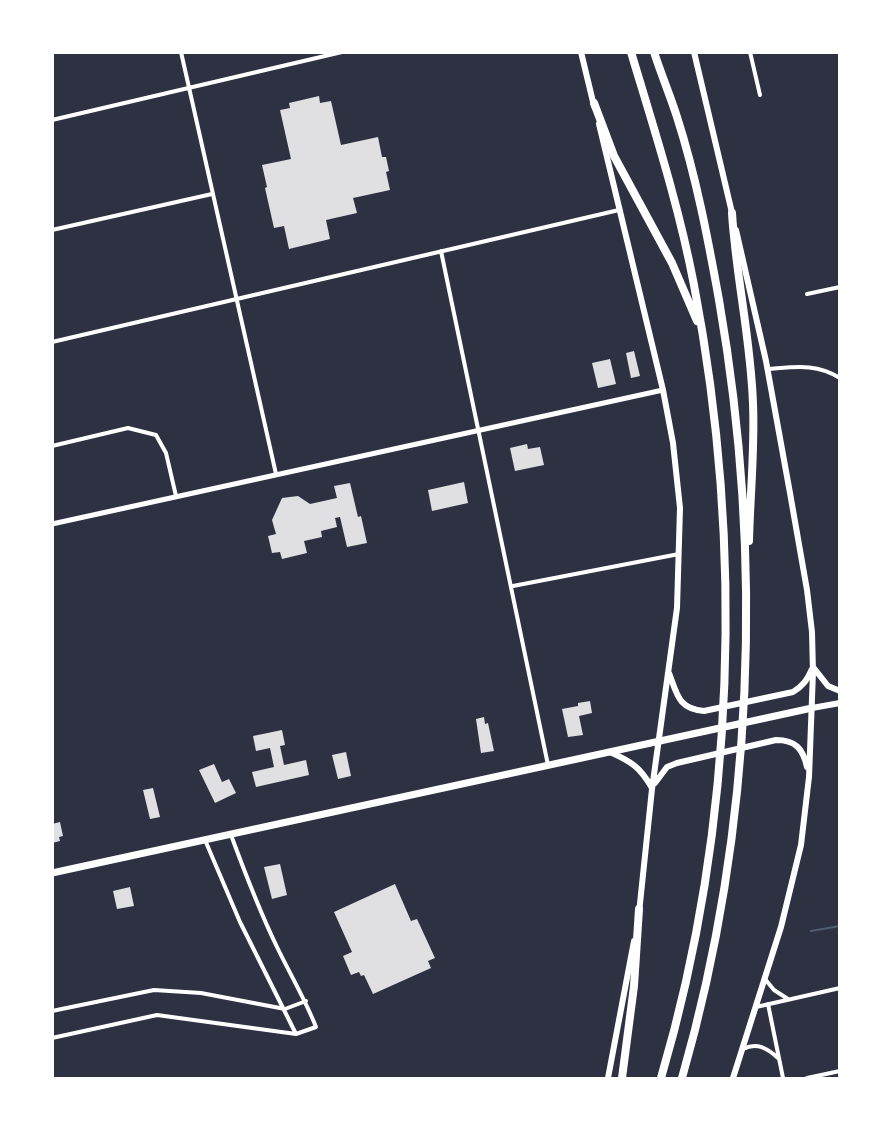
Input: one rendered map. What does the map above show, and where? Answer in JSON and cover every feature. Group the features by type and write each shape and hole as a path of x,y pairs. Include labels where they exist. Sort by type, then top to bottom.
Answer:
{"highway":[{"path":"631,52 667,171 703,335 716,440 726,597 724,681 717,775 701,905 676,1022 661,1078"},
{"path":"654,52 677,118 690,166 711,255 724,329 737,440 747,600"},
{"path":"594,103 614,156 672,263 703,335"},
{"path":"682,1078 694,1035 720,916 739,770 745,676 753,405 732,213"},
{"path":"52,873 812,708"},
{"path":"622,1078 634,986 639,909"}],"main road":[{"path":"581,52 663,390 680,508 677,608 669,673 652,789 639,909 608,1078"},
{"path":"694,52 768,369 807,590 812,632 809,777 801,845 781,927 733,1078"},
{"path":"669,673 683,705 693,710 704,711 792,692 807,680 813,666"},
{"path":"813,666 828,686 840,691"},
{"path":"812,708 840,703"},
{"path":"652,789 667,767 677,763 776,740 788,740 797,745 804,754 809,777"},
{"path":"610,752 631,761 642,771 652,789"}],"street":[{"path":"181,52 276,474"},
{"path":"52,120 342,52"},
{"path":"750,52 760,95"},
{"path":"52,230 212,194"},
{"path":"52,342 620,210"},
{"path":"441,251 513,586 548,766"},
{"path":"807,294 840,288"},
{"path":"768,369 803,366 819,368 840,378"},
{"path":"52,524 663,390"},
{"path":"52,446 128,428 156,435 166,453 176,496"},
{"path":"513,586 680,553"},
{"path":"52,1038 157,1015 296,1034 316,1027 306,1001 253,896 231,835"},
{"path":"205,840 240,922 296,1034"},
{"path":"765,979 774,990 789,999"},
{"path":"755,1007 840,988"},
{"path":"52,1011 154,990 201,993 285,1009 306,1001"},
{"path":"768,1004 783,1078"},
{"path":"742,1050 750,1045 758,1046 769,1050 779,1059"},
{"path":"807,1078 840,1071"}],"building":[{"path":"319,96 320,103 331,101 341,145 378,137 382,157 386,157 389,171 386,172 390,190 353,198 357,213 326,220 330,239 289,249 284,226 274,228 262,165 291,159 280,110 290,108 289,103"},
{"path":"634,351 640,376 631,378 626,353"},
{"path":"610,359 616,384 598,388 592,363"},
{"path":"527,444 528,449 540,447 544,465 515,471 510,448"},
{"path":"464,482 468,503 432,511 428,490"},
{"path":"350,483 367,543 347,547 340,517 335,518 337,527 321,531 322,537 304,541 307,553 282,559 280,552 272,553 268,536 276,534 272,520 282,498 298,496 310,504 337,498 334,486"},
{"path":"590,701 592,713 579,716 583,735 568,737 562,709"},
{"path":"484,717 485,724 488,723 494,751 481,753 476,719"},
{"path":"282,730 285,745 280,746 284,765 306,760 309,775 256,787 252,772 274,767 270,748 256,751 253,736"},
{"path":"346,752 351,776 338,779 332,755"},
{"path":"214,764 222,782 229,779 236,793 215,803 199,770"},
{"path":"153,788 160,817 150,819 143,790"},
{"path":"60,822 63,836 59,837 60,841 52,843 52,824"},
{"path":"280,864 287,895 272,899 264,867"},
{"path":"395,884 411,921 417,919 435,958 428,961 431,968 373,994 364,975 361,976 359,972 351,975 343,956 352,952 334,912"},
{"path":"130,887 134,906 117,909 113,891"}],"waterway":[{"path":"811,931 840,926"}]}
